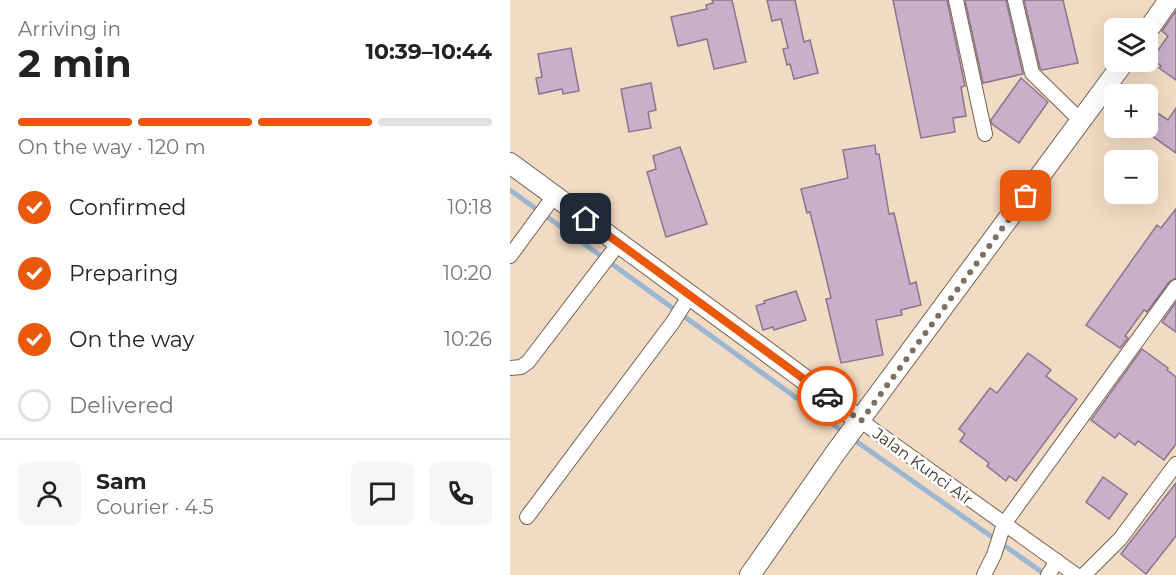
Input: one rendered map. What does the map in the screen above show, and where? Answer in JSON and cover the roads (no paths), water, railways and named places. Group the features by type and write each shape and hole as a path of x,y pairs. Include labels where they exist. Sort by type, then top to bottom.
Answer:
{"street":[{"path":"956,0 985,134"},
{"path":"1015,0 1032,73 1080,121"},
{"path":"1156,18 1169,0"},
{"path":"750,575 836,452 1117,72"},
{"name":"Jalan Kunci Air","path":"510,163 610,254 686,301 858,424 1052,569 1076,575"},
{"path":"511,253 551,201"},
{"path":"510,368 522,367 528,362 610,254"},
{"path":"984,575 1002,530 1176,287"},
{"path":"527,517 675,319 686,301"},
{"path":"1084,575 1120,539 1176,464"}],"waterway":[{"path":"510,190 860,444 1046,575"}]}
